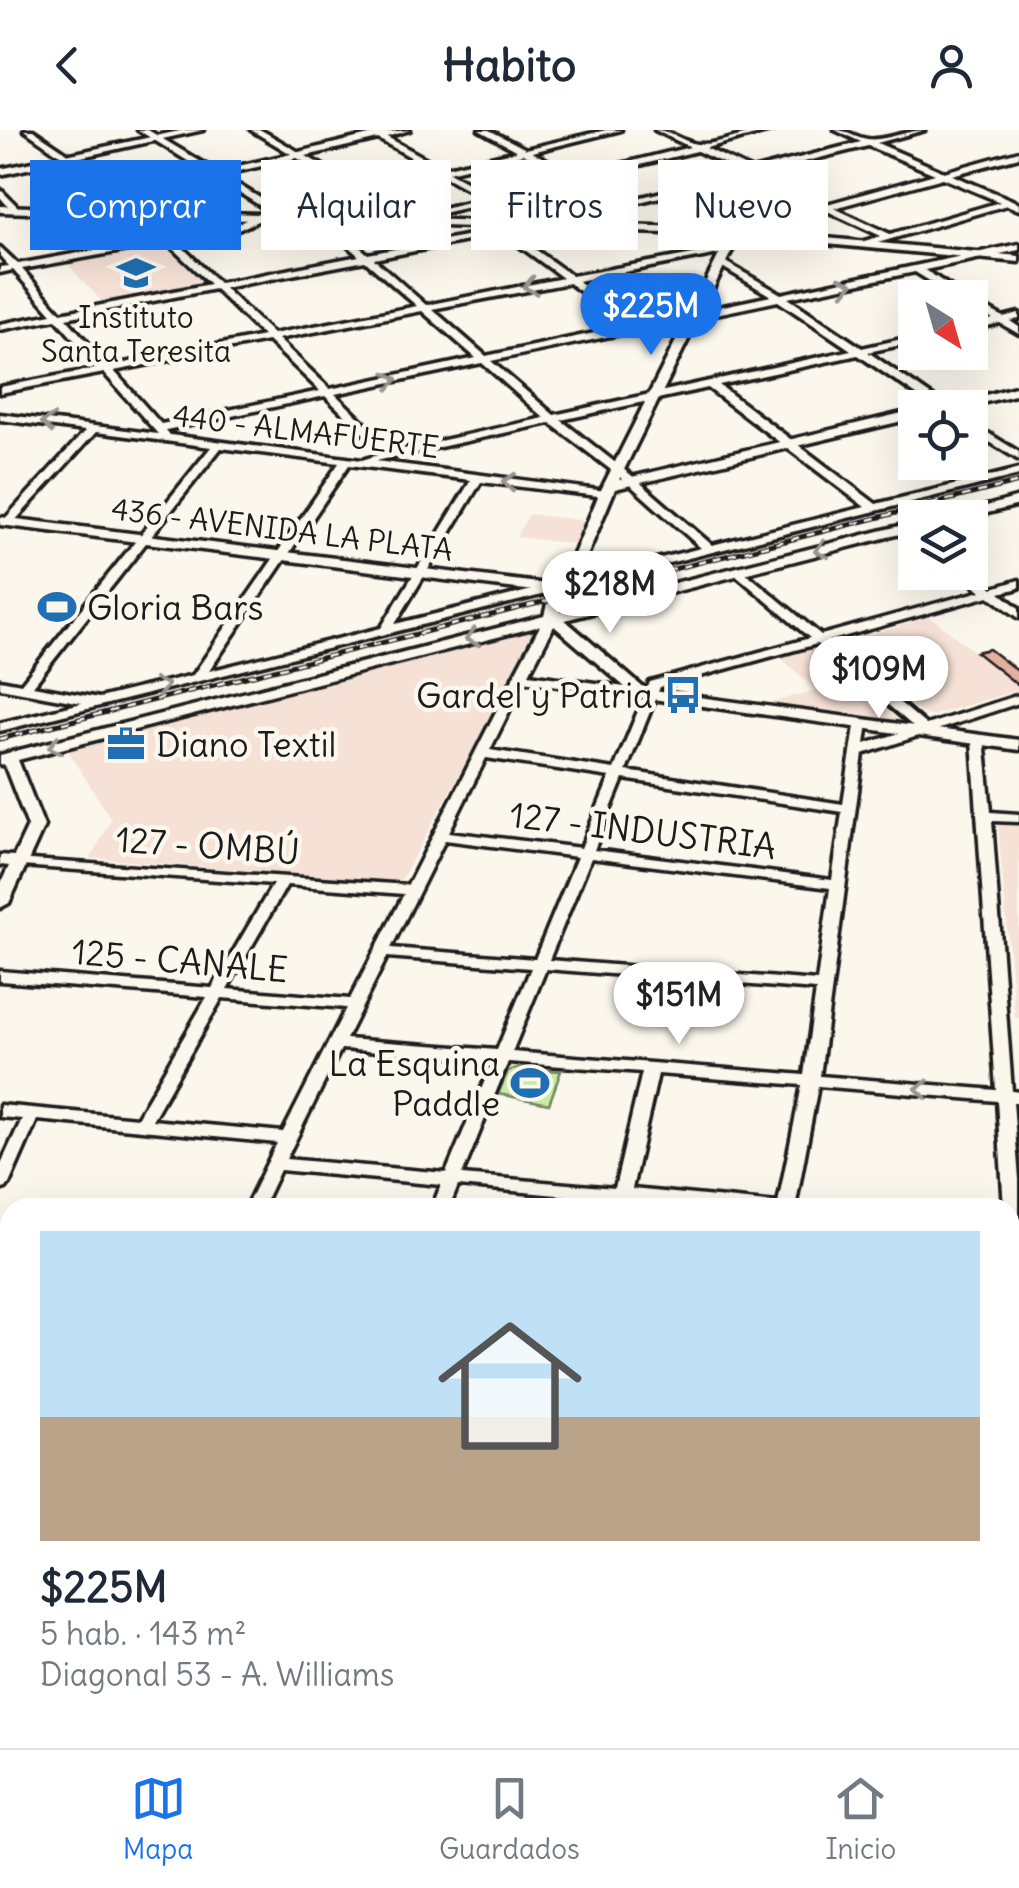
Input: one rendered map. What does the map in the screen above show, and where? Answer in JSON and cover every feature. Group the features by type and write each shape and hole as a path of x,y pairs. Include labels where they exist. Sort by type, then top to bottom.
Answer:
{"street":[{"path":"28,130 71,160"},
{"path":"142,130 190,160"},
{"path":"0,172 198,130"},
{"path":"255,130 308,160"},
{"path":"367,130 423,160"},
{"path":"241,167 406,130"},
{"path":"483,130 542,160"},
{"path":"451,169 617,130"},
{"path":"660,130 724,160"},
{"path":"638,162 770,130"},
{"path":"839,130 1019,207"},
{"path":"803,160 921,130"},
{"path":"828,205 1019,154"},
{"path":"0,192 16,210"},
{"path":"864,244 1019,199"},
{"path":"828,208 886,235"},
{"path":"0,209 30,210"},
{"path":"241,225 261,216"},
{"path":"241,217 261,218"},
{"path":"0,327 471,238"},
{"path":"828,241 1019,258"},
{"path":"0,250 163,433 326,393 1019,247"},
{"path":"0,270 112,250"},
{"path":"179,250 391,454"},
{"path":"356,250 710,549"},
{"path":"531,250 637,329"},
{"path":"0,390 724,250"},
{"path":"258,1198 542,630 553,617 557,595 570,580 608,490 729,250"},
{"path":"722,264 782,298 917,390"},
{"path":"919,270 936,280"},
{"path":"988,312 1019,331"},
{"path":"988,323 1019,316"},
{"path":"198,677 351,461 898,343"},
{"path":"710,384 874,508"},
{"path":"988,397 1019,390"},
{"name":"440 - ALMAFUERTE","path":"0,416 163,433 218,445 478,478 608,490"},
{"path":"608,490 898,418"},
{"path":"3,525 94,428"},
{"path":"988,435 1017,453"},
{"path":"24,687 218,445"},
{"path":"0,727 385,631 557,595 710,549 1019,472"},
{"path":"385,631 478,478"},
{"path":"988,509 1019,501"},
{"name":"436 - AVENIDA LA PLATA","path":"3,525 557,595"},
{"path":"0,903 36,826 5,759 898,532"},
{"path":"739,571 918,730"},
{"path":"445,1198 621,773 647,694 655,685 1019,584"},
{"path":"986,590 1019,614"},
{"path":"553,617 647,694"},
{"path":"520,677 1019,745"},
{"path":"0,684 99,702"},
{"path":"858,751 1019,699"},
{"path":"788,1198 811,1079 861,724"},
{"path":"979,740 1012,1096 1014,1198"},
{"path":"480,753 848,809"},
{"path":"986,816 1019,818"},
{"name":"127 - INDUSTRIA","path":"440,835 838,885"},
{"name":"127 - OMBÚ","path":"0,860 412,890"},
{"path":"142,1123 282,881"},
{"path":"382,952 823,986"},
{"name":"125 - CANALE","path":"0,976 355,1004"},
{"path":"336,1044 1012,1096"},
{"path":"621,1198 651,1068"},
{"path":"0,1111 288,1138"},
{"path":"0,1184 32,1114"},
{"path":"275,1164 454,1177 599,1198"}],"shaded area":[{"name":"Instituto Santa Teresita","path":"133,250 172,250 208,285 104,304 66,262"},
{"path":"529,514 587,521 575,544 516,537"},
{"path":"930,617 1019,686 1019,690 930,716 922,714 839,644"},
{"path":"530,630 537,632 402,879 394,882 91,858 111,819 65,746"},
{"path":"818,650 901,722 767,704 816,690 780,657"},
{"path":"1019,825 1019,1018 1015,1018 998,826"}],"green space":[{"name":"La Esquina Paddle","path":"508,1071 561,1071 549,1104 498,1094"}],"building":[{"path":"989,649 1019,672 1019,686 976,652"}],"railway":[{"path":"0,739 1019,482"}],"place":[{"name":"Instituto Santa Teresita","path":"136,273"},
{"name":"Gloria Bars","path":"57,607"},
{"name":"Gardel y Patria","path":"683,695"},
{"name":"Diano Textil","path":"126,744"},
{"name":"La Esquina Paddle","path":"530,1083"}]}
